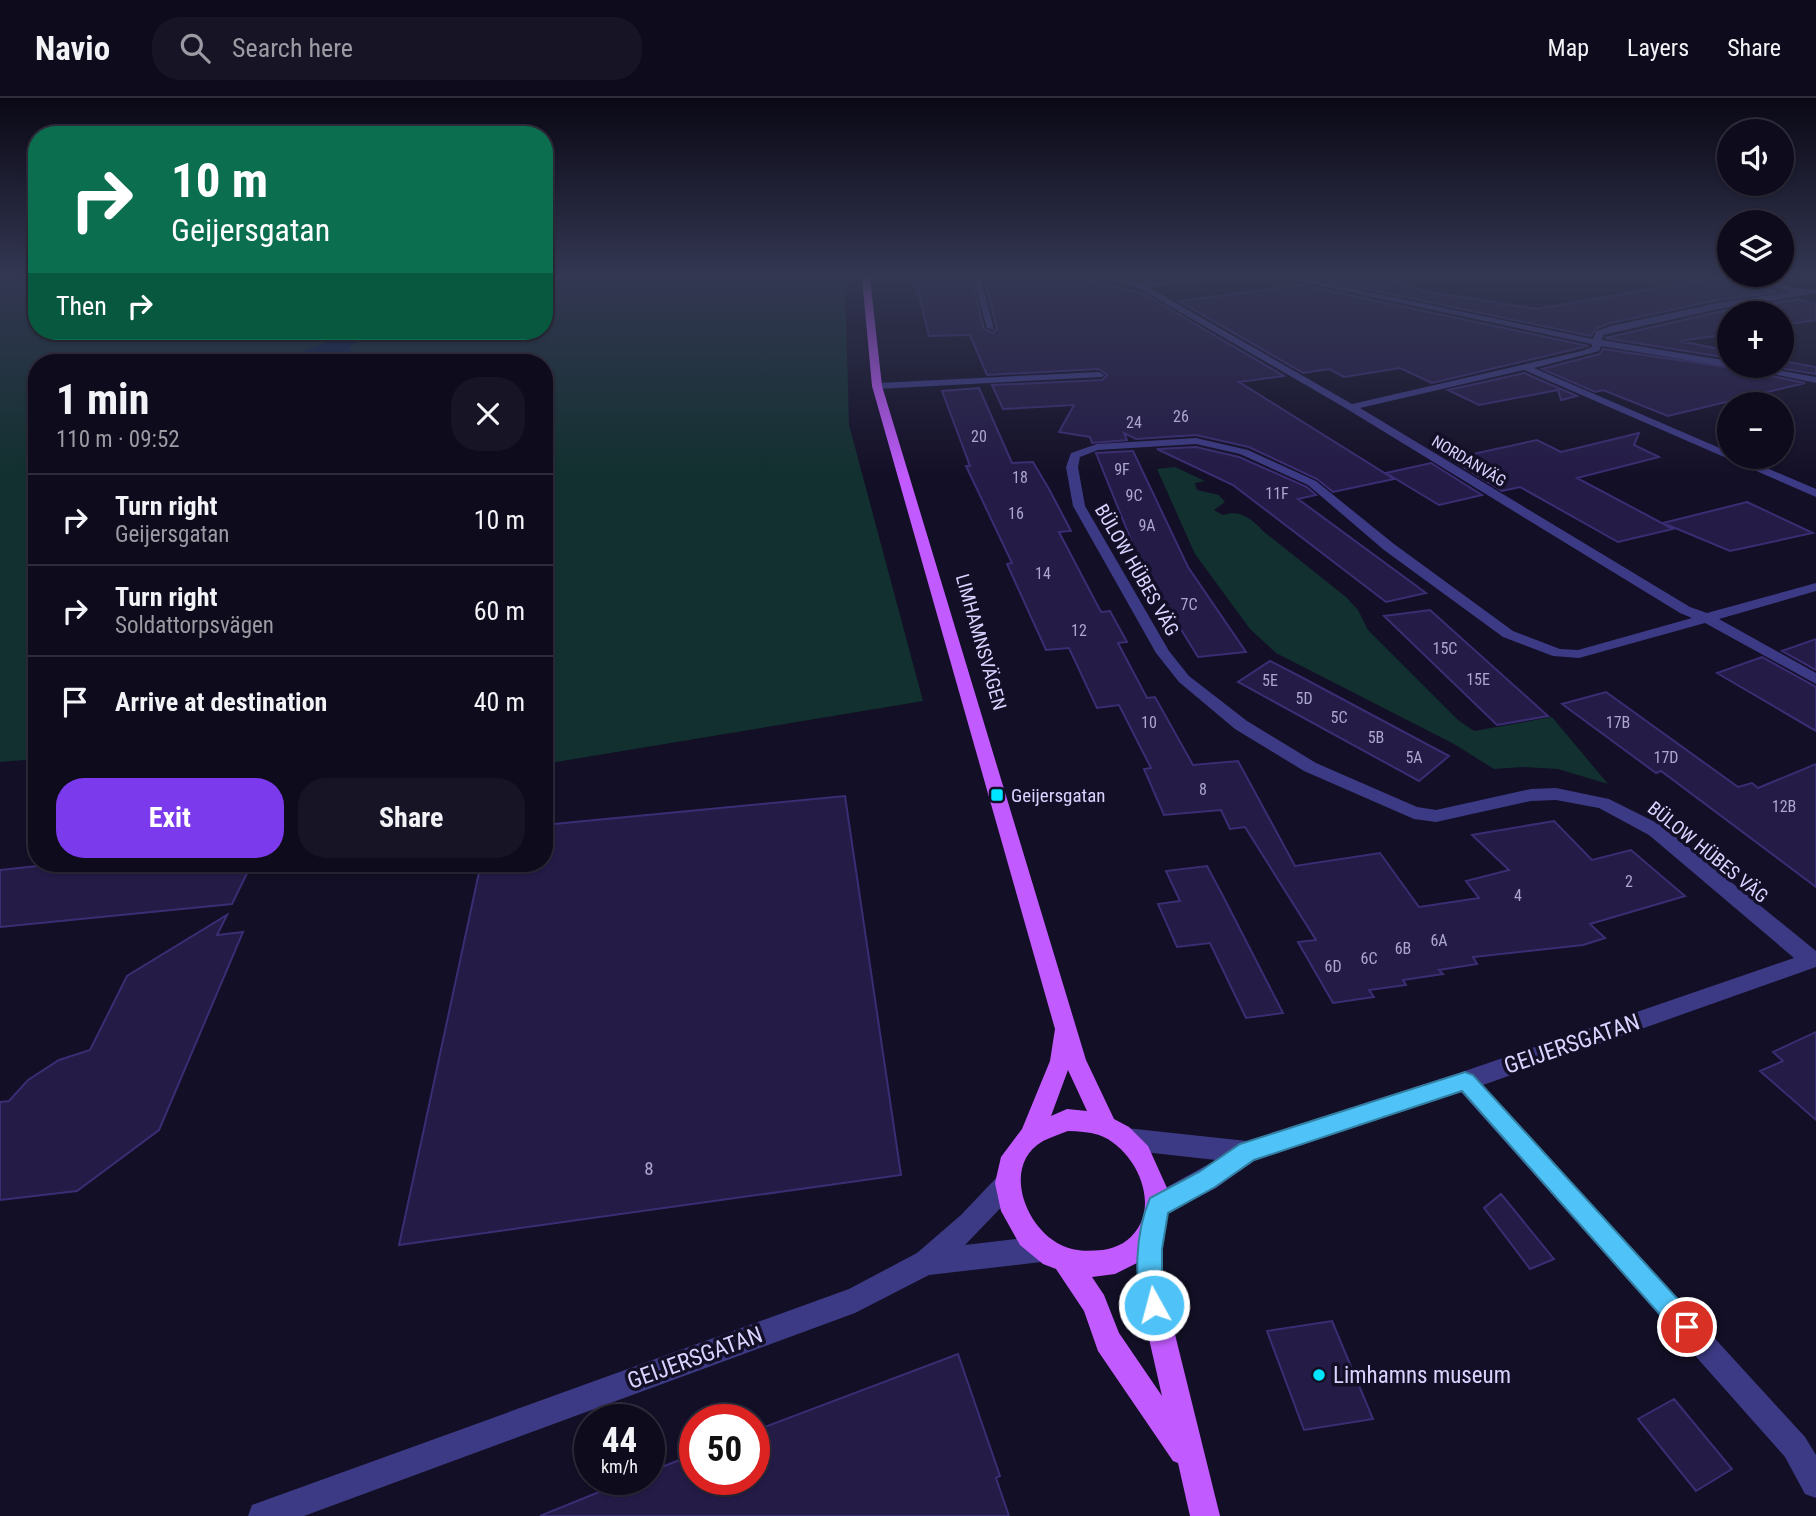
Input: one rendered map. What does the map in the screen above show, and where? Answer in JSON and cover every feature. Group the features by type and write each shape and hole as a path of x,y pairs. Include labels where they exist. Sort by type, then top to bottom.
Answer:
{"main road":[{"name":"LIMHAMNSVÄGEN","path":"873,344 877,386 1064,1017 1074,1060 1105,1126"},
{"name":"LIMHAMNSVÄGEN","path":"1033,1131 1061,1061 1064,1017"},
{"path":"1189,1459 1108,1341 1095,1304 1053,1255 1022,1230 1010,1208 1007,1184 1010,1163 1019,1144 1033,1131 1067,1120 1086,1120 1105,1126 1126,1139 1144,1158 1155,1181 1150,1286 1189,1459 1205,1516"},
{"path":"1053,1255 1092,1266 1116,1261 1138,1249 1155,1218"}],"street":[{"name":"NORDANVÄG","path":"1242,344 1351,407 1685,610 1709,619 1816,679"},
{"path":"1351,407 1585,353 1596,349 1596,344"},
{"path":"1609,344 1717,362"},
{"path":"1523,366 1717,450"},
{"path":"877,386 1099,375"},
{"path":"1794,376 1816,380"},
{"name":"BÜLOW HÜBES VÄG","path":"1709,619 1579,654 1558,653 1508,634 1486,621 1389,547 1312,483 1244,452 1196,441 1097,447 1075,455 1072,467 1079,506 1163,653 1184,679 1241,725 1310,766 1414,813 1436,816 1531,795 1556,794 1603,803 1655,830 1813,960"},
{"path":"1759,469 1816,494"},
{"path":"1709,619 1816,587"},
{"name":"GEIJERSGATAN","path":"1155,1218 1247,1152 1465,1081 1813,960"},
{"path":"1465,1081 1795,1447 1816,1483"},
{"name":"GEIJERSGATAN","path":"1126,1139 1247,1152"},
{"name":"GEIJERSGATAN","path":"262,1516 290,1511 855,1300 926,1262 970,1224 1007,1184"},
{"name":"GEIJERSGATAN","path":"926,1262 1053,1255"}],"green space":[{"path":"0,344 847,344 849,425 923,701 553,763 553,354 28,354 28,760 0,762"},
{"path":"1175,467 1205,481 1195,483 1197,490 1219,495 1225,502 1214,510 1223,515 1235,513 1250,519 1346,597 1358,610 1368,630 1458,720 1474,731 1552,717 1608,784 1558,769 1494,769 1454,744 1276,653 1250,629 1195,554 1157,469"}],"water":[{"path":"321,344 353,344 349,347 352,354 297,354"}],"building":[{"path":"974,344 1230,344 1284,376 1239,382 1394,479 1333,492 1317,479 1249,447 1196,435 1136,439 1124,433 1127,440 1092,443 1090,437 1059,432 1074,405 1003,409 992,385 1102,380 1107,375 1099,369 987,375"},
{"path":"1253,344 1588,346 1432,383 1400,368 1344,377 1329,369 1303,373"},
{"path":"1643,344 1696,344 1717,349 1717,356"},
{"path":"1603,349 1717,366 1717,378 1781,378 1805,383 1768,392 1717,392 1717,404 1668,416 1603,390 1595,392 1542,369 1600,354"},
{"path":"1794,363 1816,367 1816,374 1794,370"},
{"path":"1524,373 1577,396 1561,400 1558,390 1479,405 1448,390"},
{"path":"979,388 1012,463 1033,462 1049,489 1071,531 1059,532 1101,612 1110,611 1127,642 1118,643 1147,698 1155,697 1193,765 1238,761 1295,866 1380,853 1419,907 1479,898 1466,881 1509,870 1472,835 1554,821 1592,860 1631,850 1685,896 1590,924 1605,938 1583,945 1473,957 1477,964 1439,970 1443,974 1403,980 1406,985 1369,990 1374,997 1333,1003 1298,942 1316,940 1245,827 1230,829 1221,810 1164,815 1144,769 1151,768 1119,705 1097,708 1069,648 1046,650 1007,564 1012,563 966,466 970,466 942,391"},
{"path":"1639,433 1634,445 1659,457 1577,478 1673,529 1618,542 1520,487 1502,491 1450,459 1537,440 1561,452"},
{"path":"1196,447 1239,457 1307,487 1316,495 1298,499 1426,593 1386,602 1233,485 1157,449"},
{"path":"1133,451 1188,567 1246,652 1198,657 1129,545 1133,545 1096,453"},
{"path":"1431,463 1482,495 1439,505 1386,473"},
{"path":"1747,502 1813,533 1730,551 1663,523"},
{"path":"1430,610 1548,716 1497,725 1384,616"},
{"path":"1816,639 1816,670 1782,651"},
{"path":"1762,657 1816,687 1816,731 1717,673"},
{"path":"1270,661 1449,756 1419,781 1238,682"},
{"path":"1606,692 1738,787 1752,783 1758,788 1816,764 1816,887 1661,771 1656,773 1562,704"},
{"path":"845,796 901,1175 399,1245 479,872 553,872 553,824"},
{"path":"1207,866 1283,1013 1246,1018 1210,943 1177,947 1158,904 1180,901 1166,871"},
{"path":"28,867 28,872 248,872 232,904 0,927 0,870"},
{"path":"227,915 217,935 243,932 159,1130 77,1191 0,1200 0,1102 9,1101 28,1080 59,1060 90,1050 127,976"},
{"path":"1816,1032 1816,1120 1760,1071 1783,1061 1773,1052"},
{"path":"1501,1194 1554,1259 1530,1269 1484,1208"},
{"name":"Limhamns museum","path":"1332,1321 1373,1419 1304,1430 1267,1331"},
{"path":"958,1354 1000,1476 996,1478 1009,1516 540,1516 592,1495 665,1495 665,1466 679,1460 679,1495 770,1495 770,1425"},
{"path":"1674,1399 1732,1469 1696,1491 1638,1419"}],"place":[{"name":"Geijersgatan","path":"997,795"},
{"name":"Limhamns museum","path":"1319,1375"}],"route":[{"path":"1154,1305 1150,1286 1151,1249 1158,1206 1207,1180 1247,1152 1465,1081 1687,1327"}]}
